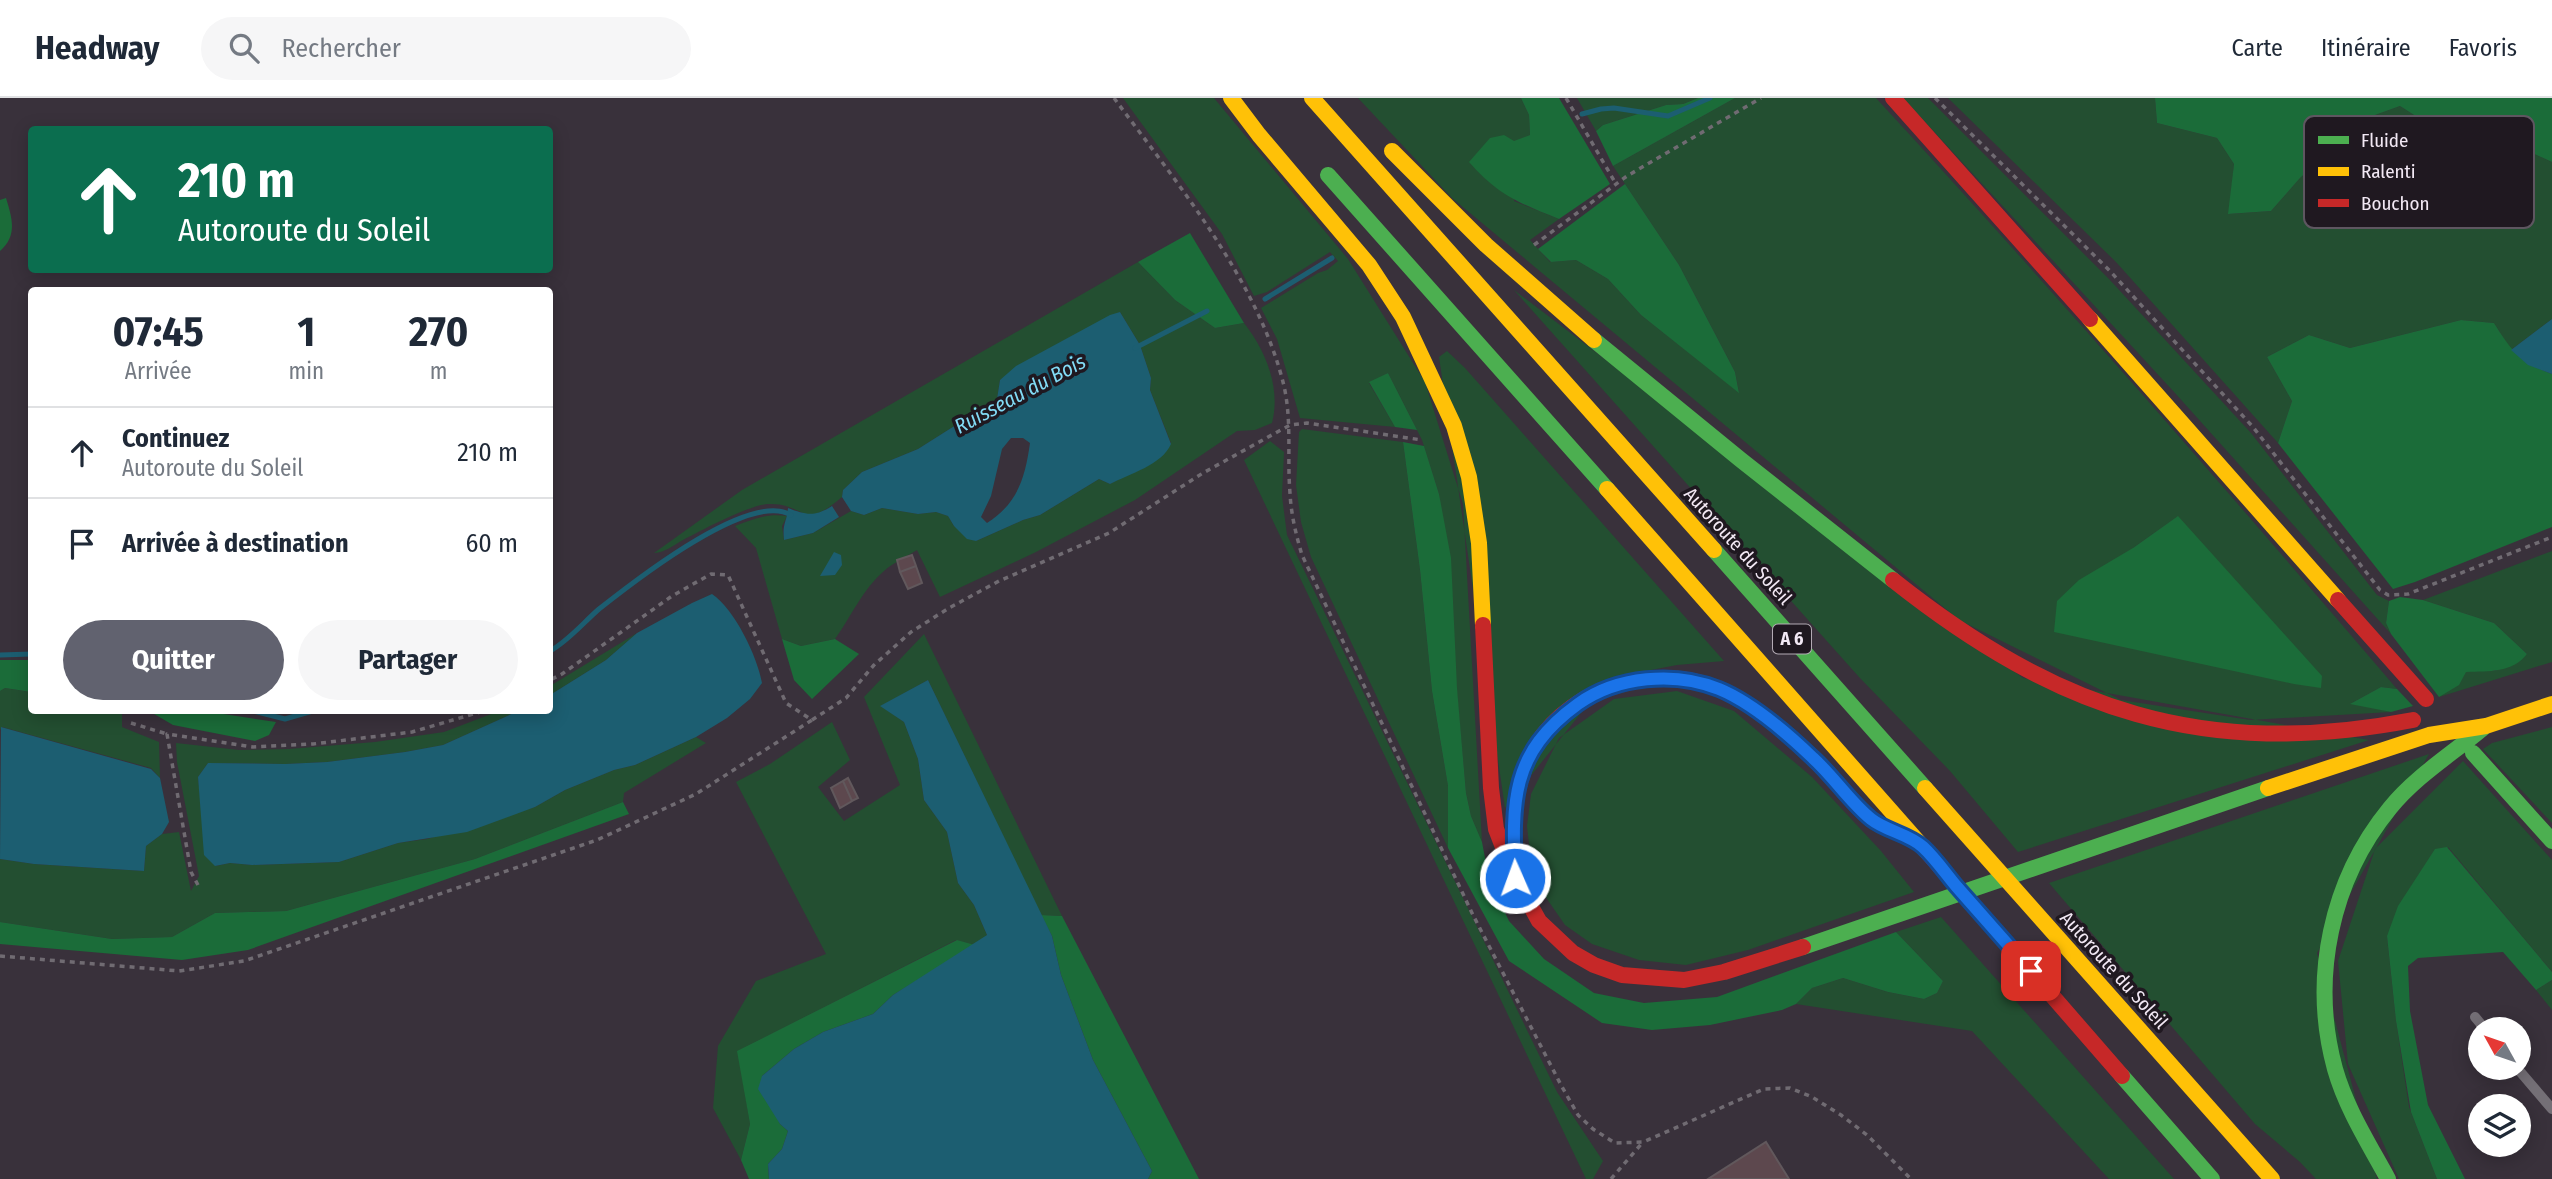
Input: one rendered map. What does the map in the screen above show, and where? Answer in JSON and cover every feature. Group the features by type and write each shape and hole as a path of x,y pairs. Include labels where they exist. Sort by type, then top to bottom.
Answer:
{"main road":[{"path":"1231,98 1369,265 1403,317 1454,426 1469,477 1479,543 1491,788 1496,829 1515,878 1539,921 1573,953 1594,965 1622,975 1654,979 1684,980 1724,972 1889,919 2070,855 2429,735 2479,728 2552,704"},
{"name":"Autoroute du Soleil","path":"1312,98 2272,1179"},
{"path":"1893,98 2426,699"},
{"path":"1379,136 1424,185 1582,333 1964,635 2021,670 2071,693 2119,709 2191,727 2254,733 2313,734 2387,726 2419,718"},
{"name":"A 6","path":"1313,160 1753,652 2212,1179"},
{"path":"1515,878 1515,799 1522,773 1533,750 1546,730 1565,713 1587,698 1614,686 1641,680 1664,679 1692,681 1720,690 1776,726 1814,758 1847,793"},
{"path":"2429,735 2464,714"},
{"path":"2388,1179 2335,1070 2325,1015 2324,977 2335,911 2349,871 2371,833 2391,807 2479,728"},
{"path":"2473,753 2552,841"},
{"path":"1884,826 1921,845"}],"lane":[{"path":"2527,1080 2552,1109"}],"path":[{"path":"1114,98 1212,230 1267,331 1284,386 1290,425"},
{"path":"1566,98 1616,184"},
{"path":"1534,245 1616,184 1761,98"},
{"path":"1935,98 2109,270 2253,427 2380,590 2388,595 2408,594 2552,537"},
{"path":"0,956 179,971 244,961 597,840 696,794 846,698 874,665 911,632 949,607 999,581 1109,533 1203,473 1290,425 1307,423 1423,440"},
{"path":"553,678 672,596 711,574 728,575 786,703 811,720"},
{"path":"131,723 167,734 253,747 313,744 412,732 473,714"},
{"path":"167,734 191,872 198,886"},
{"path":"1611,1179 1643,1142"}],"green space":[{"path":"1123,98 1214,98 1348,259 1425,382 1463,504 1482,842 1471,816 1466,793 1439,494 1422,440 1388,373 1369,383 1395,427 1300,418 1277,339 1261,308 1338,261 1330,252 1267,292 1254,296 1222,234"},
{"path":"1358,98 1521,98 1529,115 1530,135 1514,142 1514,201 1559,219 1530,240 1550,262 1576,260 1608,279 1641,315 1739,392 1735,372 1679,265 1613,166 1735,98 1876,98 2139,391 2397,689 2381,687 2352,703 2391,712 2250,720 2121,700 1959,620 1452,198","holes":["2178,517 2321,676 2133,548"]},
{"path":"1521,98 1559,98 1610,184 1559,219 1510,197 1490,183 1469,162 1490,138 1504,135 1514,141 1530,135 1529,115"},
{"path":"1577,98 1698,98 1603,125 1596,131"},
{"path":"1698,98 1735,98 1613,166 1596,131 1603,125"},
{"path":"1903,98 1928,98 2109,279 2251,433 2377,595 2389,601 2386,623 2391,634 2175,393"},
{"path":"1948,98 2155,98 2157,123 2217,138 2234,164 2229,214 2271,211 2304,174 2304,228 2534,228 2534,154 2552,162 2552,319 2511,350 2494,323 2461,320 2350,348 2309,335 2267,357 2292,401 2278,443 2116,262"},
{"path":"2155,98 2552,98 2552,162 2534,154 2534,116 2416,116 2400,106 2372,116 2304,116 2304,174 2271,211 2228,214 2234,164 2217,138 2157,123"},
{"path":"2400,106 2416,116 2372,116"},
{"path":"1625,184 1679,265 1735,372 1739,393 1641,315 1608,279 1576,260 1551,262 1538,249"},
{"path":"6,198 12,226 9,239 0,251 0,200"},
{"path":"1190,233 1244,323 1215,328 1175,300 1138,262"},
{"path":"1138,262 1175,300 1215,328 1244,323 1270,370 1275,397 1272,423 1255,430 1237,431 1135,500 1036,552 940,597 917,550 891,565 876,578 835,639 801,646 782,639 756,548 735,526 767,516 787,516 782,526 784,540 813,533 851,511 864,515 882,508 918,514 936,512 948,516 954,526 976,541 1040,515 1099,479 1110,484 1132,472 1171,443 1150,390 1151,378 1140,345 1120,312 1000,380 997,399 918,449 862,472 843,490 842,497 828,508 810,515 780,505 760,505 725,519 666,550 654,553 742,490"},
{"path":"1514,290 2023,678 2369,740 2018,852 1950,771 1859,677"},
{"path":"2461,320 2494,323 2518,355 2552,374 2552,527 2393,589 2278,443 2292,401 2267,357 2309,335 2350,348"},
{"path":"1447,351 1724,661 1677,665 1609,678 1505,808 1439,357"},
{"path":"1388,373 1417,430 1395,427 1369,382"},
{"path":"1302,429 1403,442 1432,691 1448,786 1448,848 1311,557 1301,522 1296,485 1299,432"},
{"path":"1270,441 1284,452 1282,496 1287,535 1557,1092 1603,1161 1593,1179 1586,1179 1244,460"},
{"path":"1403,442 1424,446 1439,494 1451,558 1457,688 1466,793 1471,816 1482,842 1489,879 1509,921 1544,959 1594,993 1644,1003 1717,997 1896,932 1943,981 1937,993 1924,999 1888,992 1843,978 1812,988 1796,1004 1782,1010 1710,1025 1652,1030 1602,1023 1509,961 1448,848 1448,786 1432,691"},
{"path":"2178,516 2322,676 2321,688 2054,632 2057,601 2079,580 2133,548"},
{"path":"2552,551 2552,662 2439,697 2466,671 2495,671 2527,654 2494,623 2423,600"},
{"path":"2400,597 2423,600 2494,623 2527,654 2507,668 2466,672 2459,685 2439,697 2391,634 2386,623 2389,601"},
{"path":"637,633 606,660 553,693 553,684"},
{"path":"924,634 1062,916 1041,915 928,680 881,706 904,722 918,759 924,800 947,832 958,883 974,905 987,935 975,945 956,940 738,1051 750,1124 741,1160 713,1108 718,1046 756,981 826,954 736,782 770,764 832,722 850,760 818,787 844,821 900,785 864,697"},
{"path":"782,639 801,646 835,639 859,654 812,699 794,680"},
{"path":"0,660 28,660 28,692 5,688 0,691"},
{"path":"2381,687 2397,689 2413,706 2391,712 2350,704"},
{"path":"5,688 28,692 28,714 122,714 122,727 159,742 160,778 151,768 2,727 0,730 0,691"},
{"path":"1677,691 1734,711 1812,777 1881,851 1914,892 1748,950 1686,965 1639,960 1592,944 1565,925 1540,889 1531,863 1527,826 1531,794 1559,738 1614,699"},
{"path":"154,714 224,714 276,722 269,735 255,741 173,725"},
{"path":"491,714 511,714 443,745 405,752 327,762 208,763 198,777 201,806 216,866 230,863 252,865 339,862 398,843 427,839 535,807 565,790 614,770 635,765 696,737 706,743 624,793 623,802 475,859 286,911 215,913 172,937 112,939 0,922 0,859 34,864 144,871 146,846 162,834 179,832 191,891 199,876 177,762 176,743 239,750 289,749 375,742 444,732"},
{"path":"2552,727 2552,823 2483,749 2492,743"},
{"path":"2429,754 2317,953 2377,1179 2316,1179 2255,1124 2049,883"},
{"path":"2463,761 2552,860 2552,972 2448,847 2387,936 2409,1107 2437,1179 2399,1179 2348,1064 2338,961 2375,849"},
{"path":"623,802 629,814 248,950 182,960 0,944 0,922 112,939 172,937 215,913 286,911 475,859"},
{"path":"2447,847 2552,972 2552,980 2536,990 2503,952 2418,958 2408,966 2410,1011 2428,1105 2465,1179 2437,1179 2411,1112 2396,1021 2387,936 2398,906 2435,849"},
{"path":"1041,915 1062,916 1199,1179 1148,1179 1152,1171 1093,1060 1061,975 1052,936"},
{"path":"1941,917 2174,1179 2109,1179 1972,1031 1796,1004 1812,988 1843,978 1888,992 1924,999 1937,993 1943,981 1896,932"},
{"path":"957,940 975,945 893,995 873,1014 823,1032 794,1049 762,1076 780,1124 788,1131 782,1149 768,1164 769,1179 749,1179 741,1160 750,1124 737,1051"},
{"path":"2552,980 2552,1010 2536,990"}],"water":[{"path":"1120,312 1140,345 1151,378 1150,390 1171,444 1160,458 1110,484 1099,479 1040,515 976,541 967,539 948,516 936,512 918,514 882,508 864,515 851,511 842,497 843,490 862,472 918,449 997,399 1000,380 1016,366","holes":["1011,438 1023,438 1030,443 1026,467 1018,489 1006,507 987,523 981,517 991,496 1002,449"]},
{"path":"2552,319 2552,374 2528,365 2511,350"},
{"path":"832,506 839,517 813,533 784,540 788,508 810,514"},
{"path":"834,552 841,555 842,565 835,575 820,576"},
{"path":"712,594 721,601 744,634 762,683 750,699 727,718 696,737 635,765 614,770 565,790 535,807 467,832 398,843 339,862 252,865 230,863 215,866 204,855 198,777 208,763 327,762 405,752 443,745 511,714 553,714 553,693 606,660 637,633"},
{"path":"928,680 1052,936 1061,975 1093,1060 1152,1171 1148,1179 769,1179 768,1164 782,1149 788,1131 780,1124 758,1089 762,1076 794,1049 823,1032 873,1014 893,995 987,935 974,905 958,883 947,832 924,800 918,759 904,722 880,706"},
{"path":"1,727 151,769 160,778 169,822 162,834 146,846 144,871 34,864 0,859"}],"building":[{"path":"912,555 916,566 900,572 897,560"},
{"path":"916,566 922,583 908,589 900,572"},
{"path":"848,778 858,798 852,801 843,781"},
{"path":"843,781 852,801 840,808 831,788"},
{"path":"1766,1142 1789,1179 1708,1179"}],"waterway":[{"name":"Ruisseau du Bois","path":"1582,114 1614,108 1668,116 1710,98"},
{"name":"Ruisseau du Bois","path":"1265,299 1332,258"},
{"name":"Ruisseau du Bois","path":"1135,348 1207,311"},
{"name":"Ruisseau du Bois","path":"553,649 615,596 692,542 748,515 772,511 791,515"},
{"name":"Ruisseau du Bois","path":"0,655 28,654"},
{"name":"Ruisseau du Bois","path":"265,714 285,719 302,714"}],"traffic: fast":[{"path":"1328,175 1607,489"},
{"path":"1594,340 1893,580"},
{"path":"1714,550 1925,788"},
{"path":"2388,1179 2352,1112 2335,1069 2325,1000 2331,931 2353,866 2390,808 2423,775 2483,728"},
{"path":"2473,753 2552,841"},
{"path":"1803,947 2268,788"},
{"path":"2122,1076 2212,1179"}],"traffic: slow":[{"path":"1231,98 1369,265 1403,317 1454,426 1469,477 1479,543 1483,625"},
{"path":"1312,98 1714,550"},
{"path":"1392,151 1486,245 1594,340"},
{"path":"2090,319 2338,600"},
{"path":"1607,489 1928,853"},
{"path":"2268,788 2429,735 2486,726 2552,704"},
{"path":"1925,788 2272,1179"}],"traffic: jam":[{"path":"1893,98 2090,319"},
{"path":"1893,580 1954,625 2014,663 2075,692 2136,714 2200,728 2267,733 2337,731 2413,720"},
{"path":"2338,600 2426,699"},
{"path":"1483,625 1491,788 1496,829 1515,878 1539,921 1573,953 1594,965 1622,975 1684,980 1724,972 1803,947"},
{"path":"1513,837 1514,813 1521,778 1536,745 1552,724 1572,707 1594,694 1619,684 1645,679 1671,678 1696,682 1737,698 1782,730 1834,780"},
{"path":"1928,853 2122,1076"}],"route":[{"path":"1515,878 1515,799 1522,773 1546,730 1587,698 1614,686 1641,680 1692,681 1720,690 1776,726 1814,758 1872,820 1921,845 2031,971"}]}
